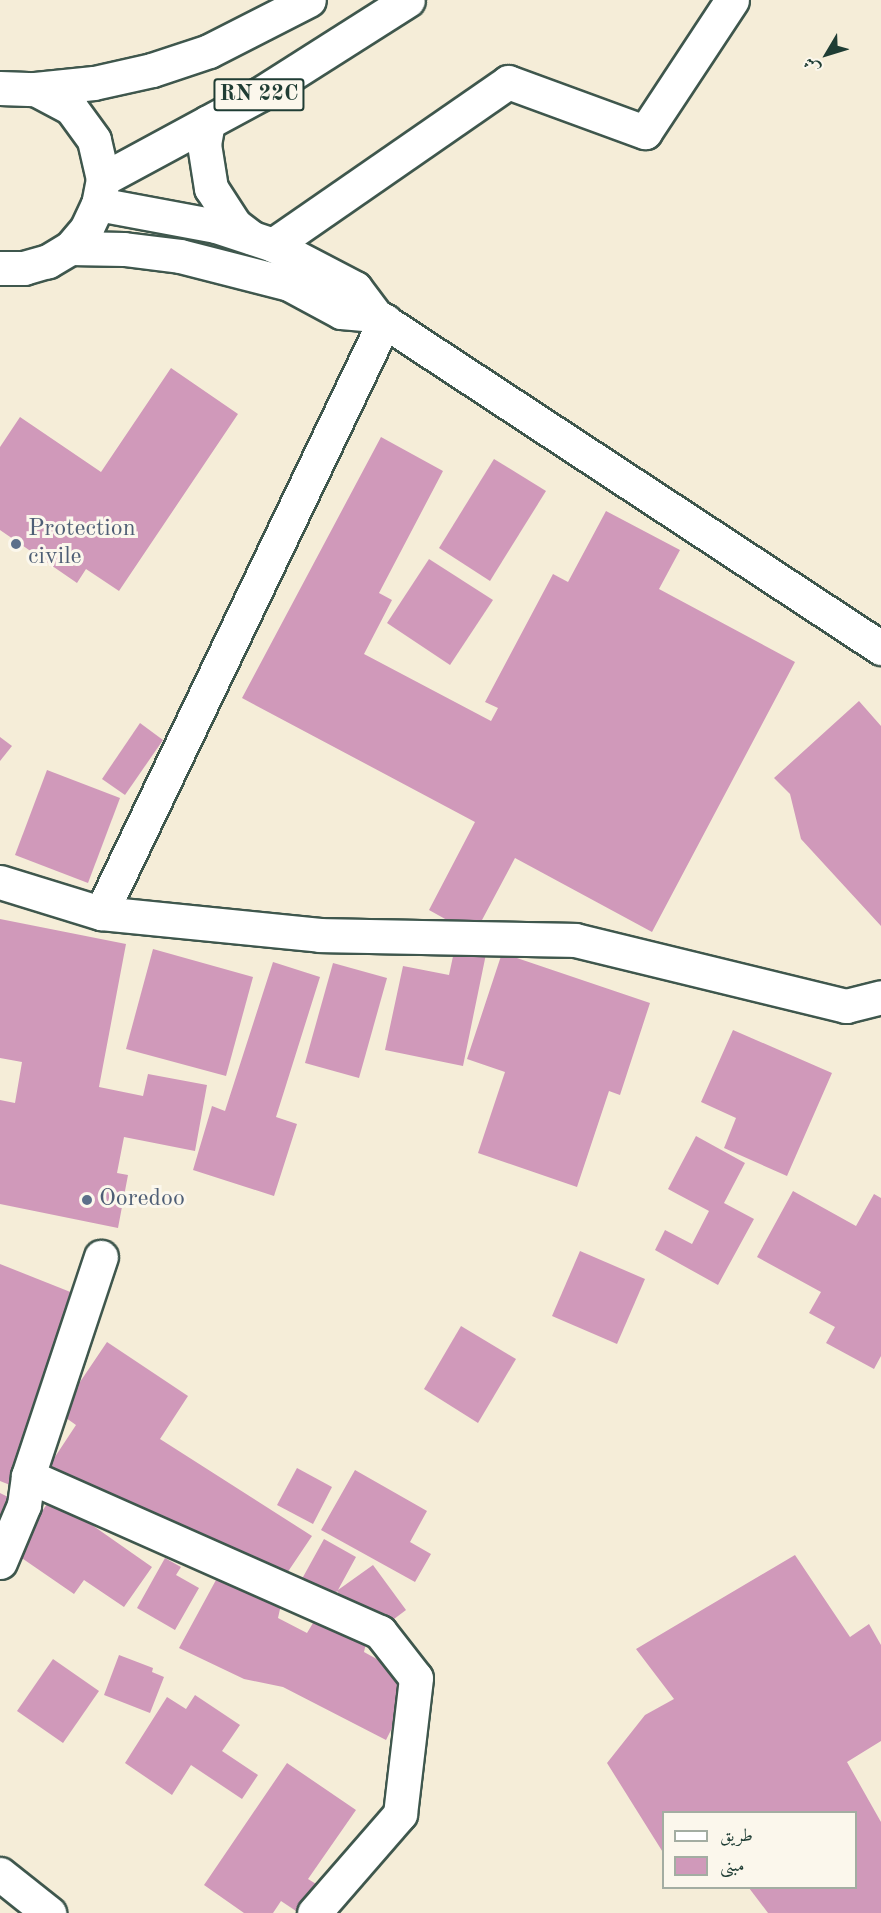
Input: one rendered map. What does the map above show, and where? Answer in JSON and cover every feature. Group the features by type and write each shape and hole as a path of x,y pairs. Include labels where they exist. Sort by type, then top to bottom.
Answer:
{"main road":[{"name":"RN 22C","path":"35,89 94,83 152,70 209,51 309,0"},
{"name":"RN 22C","path":"101,191 208,122 408,0"},
{"path":"101,191 158,212 262,242 508,82 645,132 732,0"},
{"path":"0,88 35,89 70,108 94,140 101,191 87,228 69,248 48,261 24,268 0,268"},
{"path":"208,122 204,144 211,188 228,217 262,242 355,288 380,317 881,648"},
{"path":"69,248 180,256 289,284 341,312 380,317"},
{"path":"100,913 380,317"},
{"path":"0,882 100,913 320,934 575,940 846,1006 881,997"},
{"path":"0,1562 24,1505 28,1476 101,1257"},
{"path":"28,1476 380,1632 416,1678 400,1814 314,1913"},
{"path":"0,1874 49,1913"}],"building":[{"path":"171,368 238,414 119,591 86,569 77,583 0,530 0,447 20,417 101,472"},
{"path":"381,437 443,471 379,593 392,600 364,654 491,721 498,708 485,702 553,574 568,582 606,511 680,550 659,589 795,662 652,932 515,858 474,935 429,910 475,822 242,698"},
{"path":"494,459 546,491 490,581 439,548"},
{"path":"429,559 493,600 450,665 387,623"},
{"path":"859,701 881,726 881,926 801,839 790,794 774,778"},
{"path":"140,723 163,740 125,795 102,779"},
{"path":"0,737 12,746 0,761"},
{"path":"47,770 120,798 88,883 15,855"},
{"path":"0,919 126,944 99,1087 143,1096 148,1074 207,1085 195,1151 124,1137 117,1173 128,1175 118,1228 0,1204 0,1100 15,1103 22,1062 0,1058"},
{"path":"455,947 486,954 463,1066 385,1050 403,966 449,975"},
{"path":"153,949 253,977 226,1076 126,1049"},
{"path":"502,953 650,1003 620,1095 609,1091 577,1187 478,1153 505,1072 467,1059"},
{"path":"273,962 320,977 276,1117 297,1124 274,1196 193,1170 212,1106 225,1111"},
{"path":"333,963 387,978 359,1078 305,1063"},
{"path":"733,1030 832,1073 787,1176 724,1148 736,1118 701,1102"},
{"path":"696,1136 745,1163 724,1203 754,1219 718,1285 655,1250 665,1230 692,1244 709,1211 668,1189"},
{"path":"793,1191 856,1226 874,1194 881,1198 881,1356 874,1369 826,1343 835,1327 809,1313 821,1292 757,1257"},
{"path":"580,1251 645,1279 617,1344 552,1316"},
{"path":"0,1264 83,1297 10,1485 0,1481"},
{"path":"461,1326 516,1359 478,1423 424,1389"},
{"path":"107,1342 188,1396 160,1439 312,1536 281,1582 45,1472 76,1425 59,1413"},
{"path":"297,1468 332,1487 313,1524 277,1505"},
{"path":"355,1470 427,1511 410,1542 431,1554 415,1582 321,1530"},
{"path":"0,1493 12,1499 0,1527"},
{"path":"52,1497 152,1567 124,1607 84,1580 74,1594 13,1552"},
{"path":"324,1539 356,1557 338,1590 373,1565 406,1610 370,1637 337,1591 324,1616 292,1597"},
{"path":"795,1555 850,1637 869,1624 881,1645 881,1741 847,1762 881,1822 881,1913 768,1913 750,1889 857,1889 857,1811 662,1811 662,1851 607,1763 645,1715 674,1699 636,1649"},
{"path":"165,1558 181,1567 176,1575 199,1588 175,1630 137,1608"},
{"path":"216,1580 263,1590 282,1600 278,1618 307,1633 316,1618 367,1639 364,1652 404,1674 393,1726 386,1740 283,1687 244,1679 179,1648"},
{"path":"119,1655 153,1668 152,1672 164,1677 150,1713 104,1695"},
{"path":"53,1659 99,1691 63,1743 17,1711"},
{"path":"195,1695 240,1725 222,1751 258,1775 242,1799 191,1765 172,1795 125,1763 167,1697 186,1709"},
{"path":"287,1763 356,1810 308,1879 326,1890 299,1913 281,1901 273,1913 244,1913 204,1885"}],"place":[{"name":"Protection civile","path":"16,544"},
{"name":"Ooredoo","path":"87,1200"}]}
